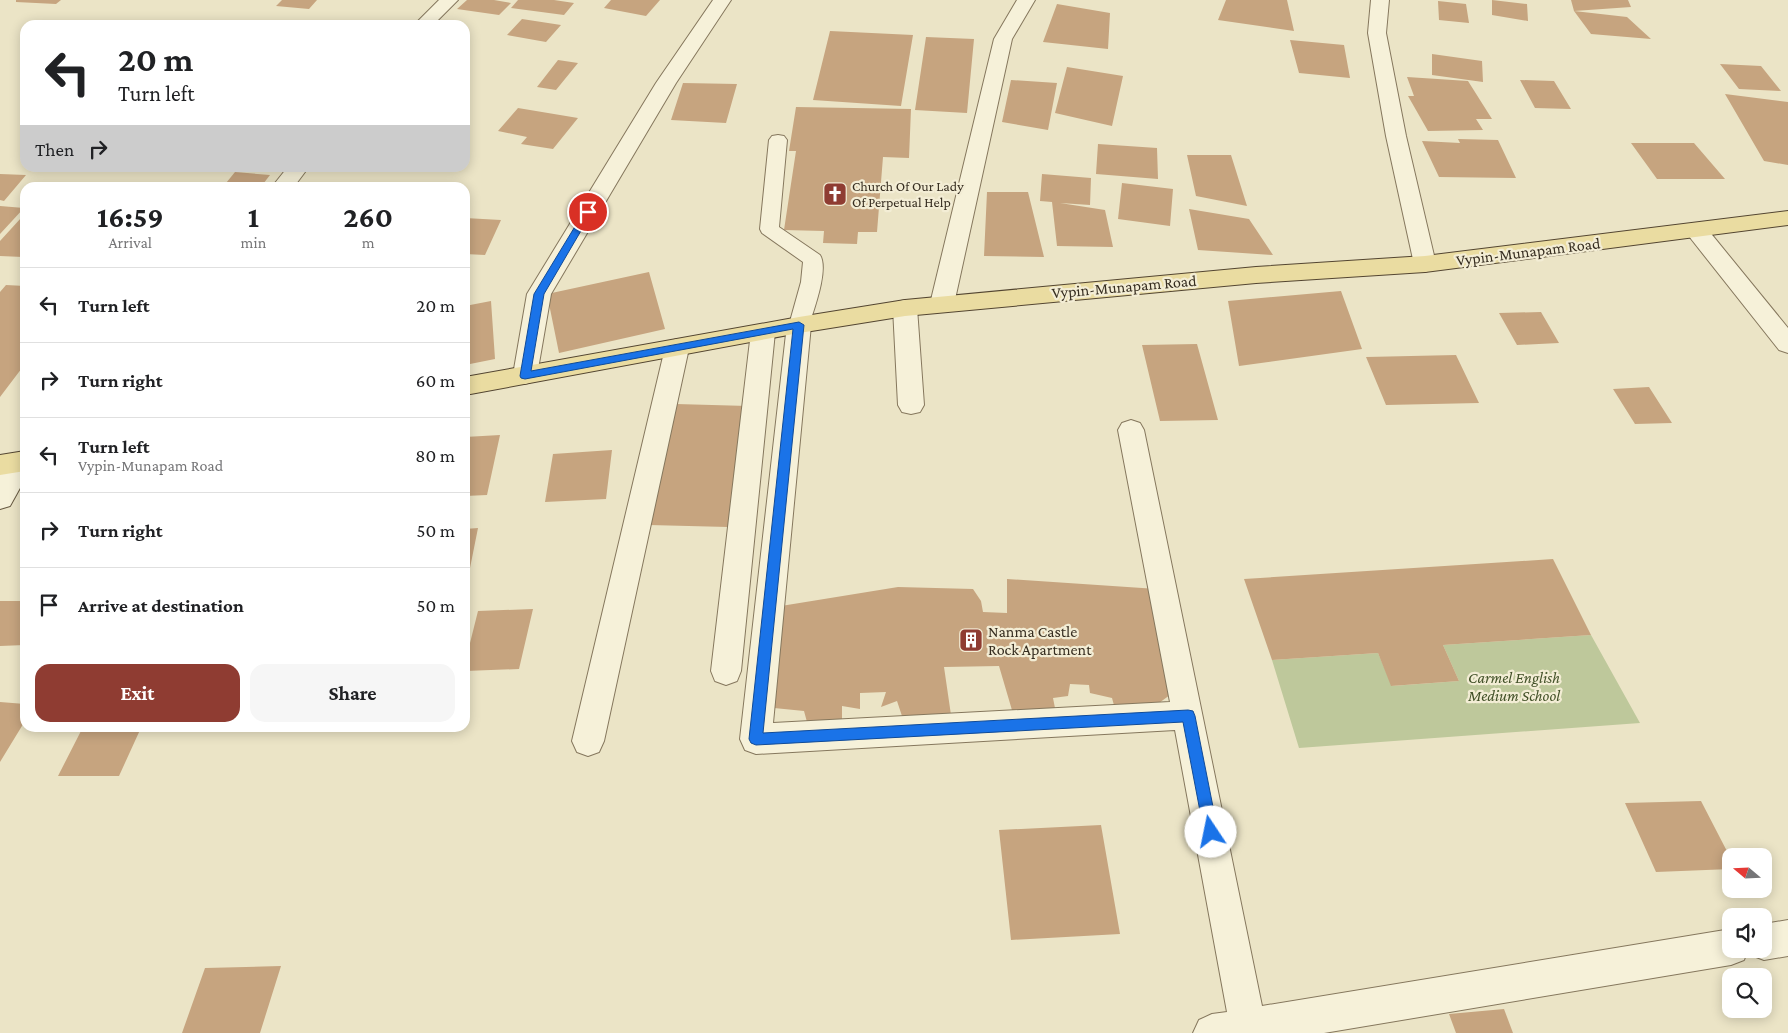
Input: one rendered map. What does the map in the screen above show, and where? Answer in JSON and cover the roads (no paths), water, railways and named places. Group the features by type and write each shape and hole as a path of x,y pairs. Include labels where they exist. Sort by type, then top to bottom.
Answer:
{"main road":[{"name":"Vypin-Munapam Road","path":"470,385 799,325 905,308 1256,275 1426,264 1788,218"}],"street":[{"path":"428,20 449,0"},
{"path":"525,376 539,294 666,83 722,0"},
{"path":"942,304 1003,39 1026,0"},
{"path":"1380,0 1377,33 1396,136 1426,264"},
{"path":"286,182 295,172"},
{"path":"1696,230 1788,344"},
{"path":"905,308 912,405"},
{"path":"799,325 756,739 1188,716"},
{"path":"726,671 763,332"},
{"path":"588,741 677,348"},
{"path":"1131,430 1248,1027"},
{"path":"0,498 15,463"},
{"path":"1772,941 1788,938"},
{"path":"1212,1033 1722,948"}],"lane":[{"path":"778,140 768,229 812,260 811,282 799,325"}],"place":[{"name":"Church Of Our Lady Of Perpetual Help","path":"835,194"},
{"name":"Nanma Castle Rock Apartment","path":"971,640"}],"park label":[{"name":"Carmel English Medium School","path":"1514,686"}]}
